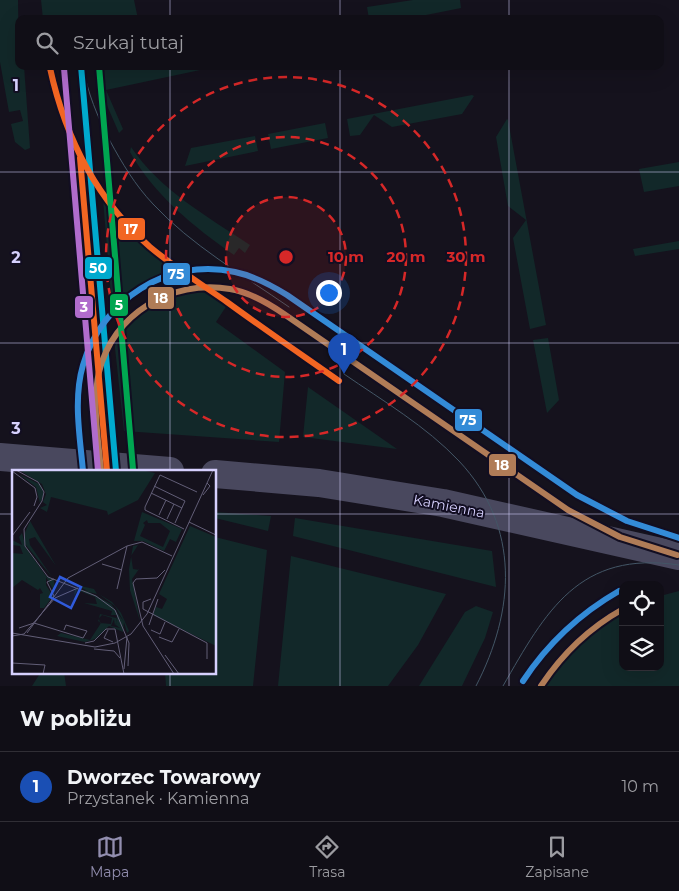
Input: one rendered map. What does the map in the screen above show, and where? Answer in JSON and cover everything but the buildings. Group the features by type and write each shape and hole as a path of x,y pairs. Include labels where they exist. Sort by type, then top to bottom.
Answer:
{"street":[{"path":"0,457 158,470"},
{"name":"Kamienna","path":"216,474 319,483 444,503 679,556"}],"green space":[{"path":"0,0 18,0 18,15 15,15 15,70 24,70 30,148 25,150 15,142 11,124 23,121 20,110 9,112 0,62"},
{"path":"41,0 134,0 137,15 43,15"},
{"path":"413,0 460,0 461,8 426,15 368,15 367,7"},
{"path":"96,70 200,70 106,90 123,129 119,133 102,94"},
{"path":"474,96 462,114 392,127 374,115 360,135 350,136 347,119"},
{"path":"507,119 546,325 530,329 513,238 526,220 508,206 496,137"},
{"path":"325,123 328,138 271,149 268,134"},
{"path":"255,136 258,151 185,166 191,148"},
{"path":"131,147 143,163 170,190 250,245 245,253 239,248 234,255 176,209 140,168 130,152"},
{"path":"679,162 679,186 644,192 639,169"},
{"path":"103,199 141,241 178,271 138,287 112,308"},
{"path":"679,241 679,249 635,256 633,249"},
{"path":"203,289 227,305 216,322 285,372 279,442 124,431 114,339 132,319 153,304 176,294"},
{"path":"548,338 559,400 547,413 533,340"},
{"path":"308,387 397,449 303,437"},
{"path":"216,512 271,516 268,531 216,518"},
{"path":"295,518 492,551 496,587 293,536"},
{"path":"216,537 267,550 253,686 166,686 165,674 216,674"},
{"path":"291,556 446,594 418,645 388,686 278,686"},
{"path":"679,591 679,686 545,686 561,663 579,644 600,626 619,613 619,671 664,671 664,595"},
{"path":"476,606 493,612 485,638 462,686 419,686 465,612"},
{"path":"40,674 64,674 66,686 32,686"}],"tram line":[{"path":"84,70 97,114 124,166 146,197 184,233 289,307"},
{"path":"344,374 404,414 446,448 459,461 479,487 493,513 502,541 505,570 504,599 499,628 489,658 476,686"},
{"path":"503,686 535,633 551,611 570,592 591,577 615,567 644,563 679,565"}],"transit line":[{"name":"17","path":"50,70 64,118 85,165 114,208 131,228 168,262 339,381"},
{"name":"3","path":"64,70 98,470"},
{"name":"50","path":"81,70 116,470"},
{"name":"5","path":"99,70 133,469"},
{"name":"17","path":"80,158 107,470"},
{"name":"75","path":"83,470 78,418 78,391 83,365 92,342 105,321 122,303 141,288 162,278 186,271 210,269 235,272 256,278 275,288 577,495 627,521 679,538"},
{"name":"18","path":"101,470 96,421 97,384 106,351 117,333 131,318 148,305 166,296 208,287 237,290 251,295 278,310 568,510 620,537 677,555"},
{"name":"75","path":"523,681 543,654 565,630 591,609 619,591"},
{"name":"18","path":"541,686 558,663 577,643 619,611"}],"place":[{"name":"Dworzec Towarowy","path":"344,374"}]}
